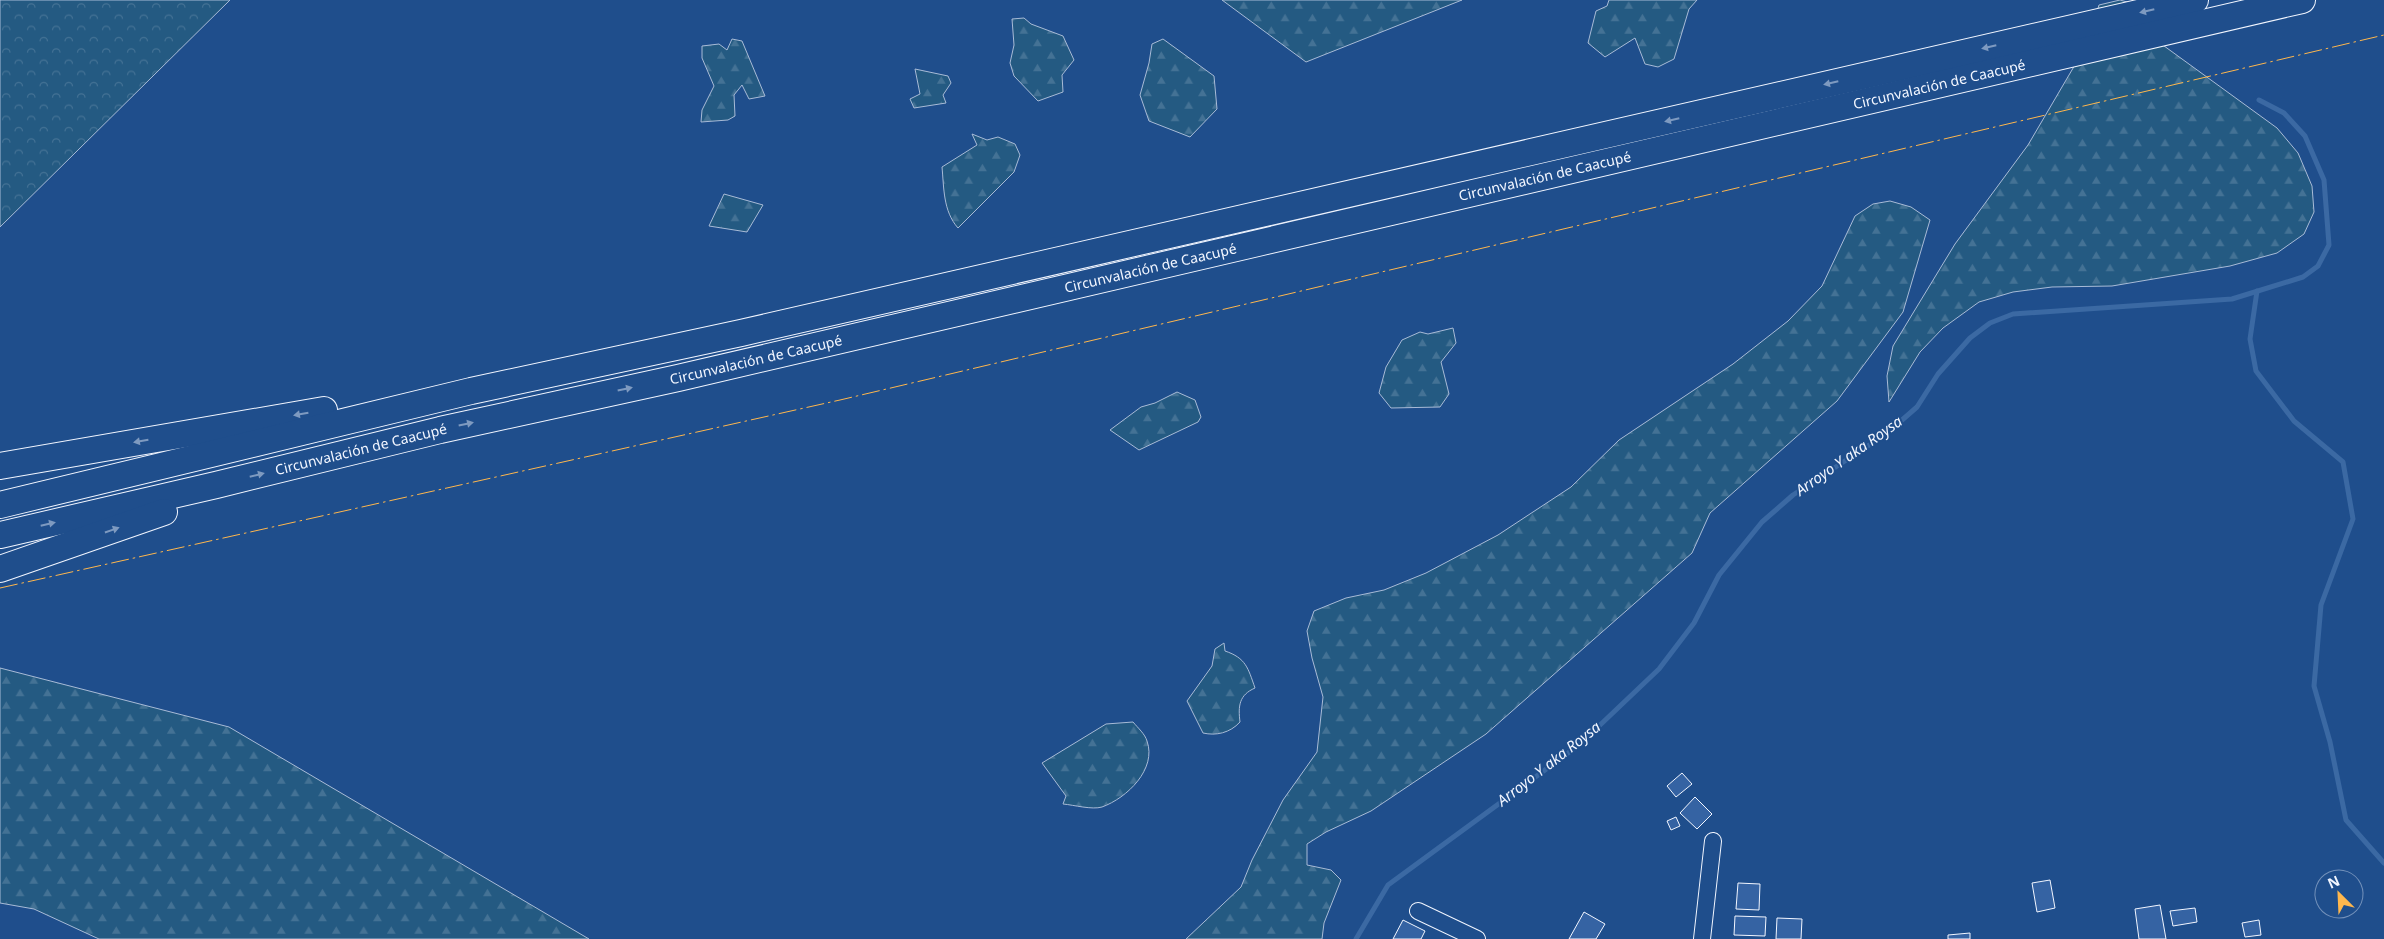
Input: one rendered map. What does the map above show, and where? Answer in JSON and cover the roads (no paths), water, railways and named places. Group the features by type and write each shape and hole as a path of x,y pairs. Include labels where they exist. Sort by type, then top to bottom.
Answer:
{"highway":[{"name":"Circunvalación de Caacupé","path":"0,505 471,391 742,333 2195,0"},
{"name":"Circunvalación de Caacupé","path":"0,535 216,485 440,430 688,376 2302,0"},
{"path":"0,466 442,390 471,391"},
{"path":"0,569 182,506 216,485"}],"street":[{"path":"1702,939 1713,840"},
{"path":"1418,911 1477,939"}],"waterway":[{"name":"Arroyo Y aka Roysa","path":"1356,939 1388,885 1579,745 1659,669 1694,623 1719,575 1762,522 1793,495 1886,434 1917,407 1938,374 1970,338 1990,323 2013,314 2232,299 2303,277 2318,266 2329,245 2324,180 2305,136 2284,113 2259,100"},
{"path":"2257,291 2250,339 2256,371 2294,421 2343,462 2353,519 2321,605 2314,686 2330,742 2346,820 2384,863"}]}
